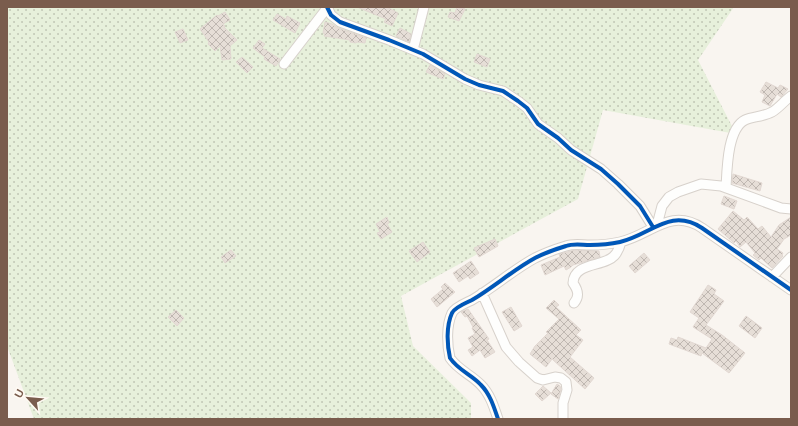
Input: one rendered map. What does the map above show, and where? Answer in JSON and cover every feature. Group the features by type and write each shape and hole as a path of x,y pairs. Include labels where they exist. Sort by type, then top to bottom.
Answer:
{"street":[{"path":"413,50 424,7"},
{"path":"284,64 327,8 331,15 340,22 413,50 434,60 468,81 503,91 526,108 538,124 558,138 571,150 605,172 640,206 655,226"},
{"path":"726,188 727,169 731,145 738,126 746,120 772,112 791,96"},
{"path":"655,226 662,206 669,197 695,185 705,184 726,188 782,208 791,209"},
{"path":"498,419 491,400 484,389 450,358 448,334 452,314 455,310 529,262 553,250 570,245 597,245 621,242 655,226 677,220 690,221 791,290"},
{"path":"574,304 578,299 578,293 573,283 574,277 577,273 584,268 615,256 621,242"},
{"path":"772,277 791,257"},
{"path":"482,293 506,347 519,362 537,378 542,380 555,377 561,378 566,382 567,390 562,403 563,419"}],"green space":[{"path":"7,7 734,7 698,60 736,134 603,110 578,199 401,296 413,346 471,403 471,419 34,419 7,346"}],"building":[{"path":"357,7 387,7 398,13 392,26 384,22 386,19"},
{"path":"457,7 465,9 459,21 448,17 450,12 455,13"},
{"path":"225,12 230,20 223,24 225,26 224,27 237,40 230,46 231,59 222,60 220,46 215,51 208,44 209,42 200,29 217,15 218,16"},
{"path":"277,14 286,19 287,16 300,23 295,33 273,20"},
{"path":"325,22 366,38 365,43 350,42 350,40 324,36 325,34 323,33"},
{"path":"400,28 411,34 409,42 396,36"},
{"path":"183,29 188,40 180,43 175,32"},
{"path":"259,40 265,44 262,48 280,59 276,66 264,59 265,57 253,48"},
{"path":"477,54 490,59 487,67 474,62"},
{"path":"242,57 253,67 247,73 236,62"},
{"path":"430,65 445,74 443,79 426,72"},
{"path":"766,82 778,88 780,85 788,89 781,97 777,94 770,106 762,102 765,95 760,92"},
{"path":"733,174 762,183 760,191 732,183"},
{"path":"724,196 737,201 734,209 721,204"},
{"path":"733,211 744,220 747,217 758,229 762,226 771,237 779,225 791,217 791,235 784,239 777,249 783,253 783,256 772,268 761,258 759,260 753,255 755,253 746,242 740,247 736,241 734,243 718,229"},
{"path":"387,217 389,223 387,224 392,232 381,239 377,233 380,232 376,224"},
{"path":"495,239 498,246 479,257 474,248"},
{"path":"423,242 430,252 417,262 409,251"},
{"path":"231,250 236,256 225,263 221,257"},
{"path":"575,250 599,251 600,257 573,265 566,270 564,266 545,275 541,265 560,257 559,254"},
{"path":"644,253 650,260 635,273 629,266"},
{"path":"471,261 479,273 470,279 468,276 459,282 453,273"},
{"path":"445,283 455,292 437,307 431,299 443,289 441,287"},
{"path":"708,285 716,290 714,294 724,301 706,325 722,335 745,353 729,373 702,353 701,356 669,344 671,338 677,340 678,337 706,348 712,339 693,327 699,318 690,312"},
{"path":"554,300 559,305 556,307 581,330 576,335 583,340 570,357 594,378 585,389 552,359 546,367 530,354 535,346 548,333 546,332 559,319 546,308"},
{"path":"511,307 522,326 514,331 502,312"},
{"path":"468,309 489,339 487,340 495,352 485,358 480,350 472,356 468,350 473,347 468,338 475,334 467,316 465,317 461,312"},
{"path":"176,310 184,318 177,326 168,317"},
{"path":"746,316 762,328 755,338 739,326"},
{"path":"557,384 561,389 558,399 551,394"},
{"path":"543,386 551,393 542,401 535,394"}],"cycle path":[{"path":"327,7 331,15 340,22 423,54 465,79 479,85 503,91 518,101 527,108 538,124 558,138 571,150 601,169 618,184 640,206 653,227"},
{"path":"498,419 487,392 477,381 457,366 450,358 448,347 450,318 453,311 458,307 472,300 519,268 543,254 569,245 598,245 620,242 631,239 661,224 680,220 691,222 702,228 791,290"}]}
